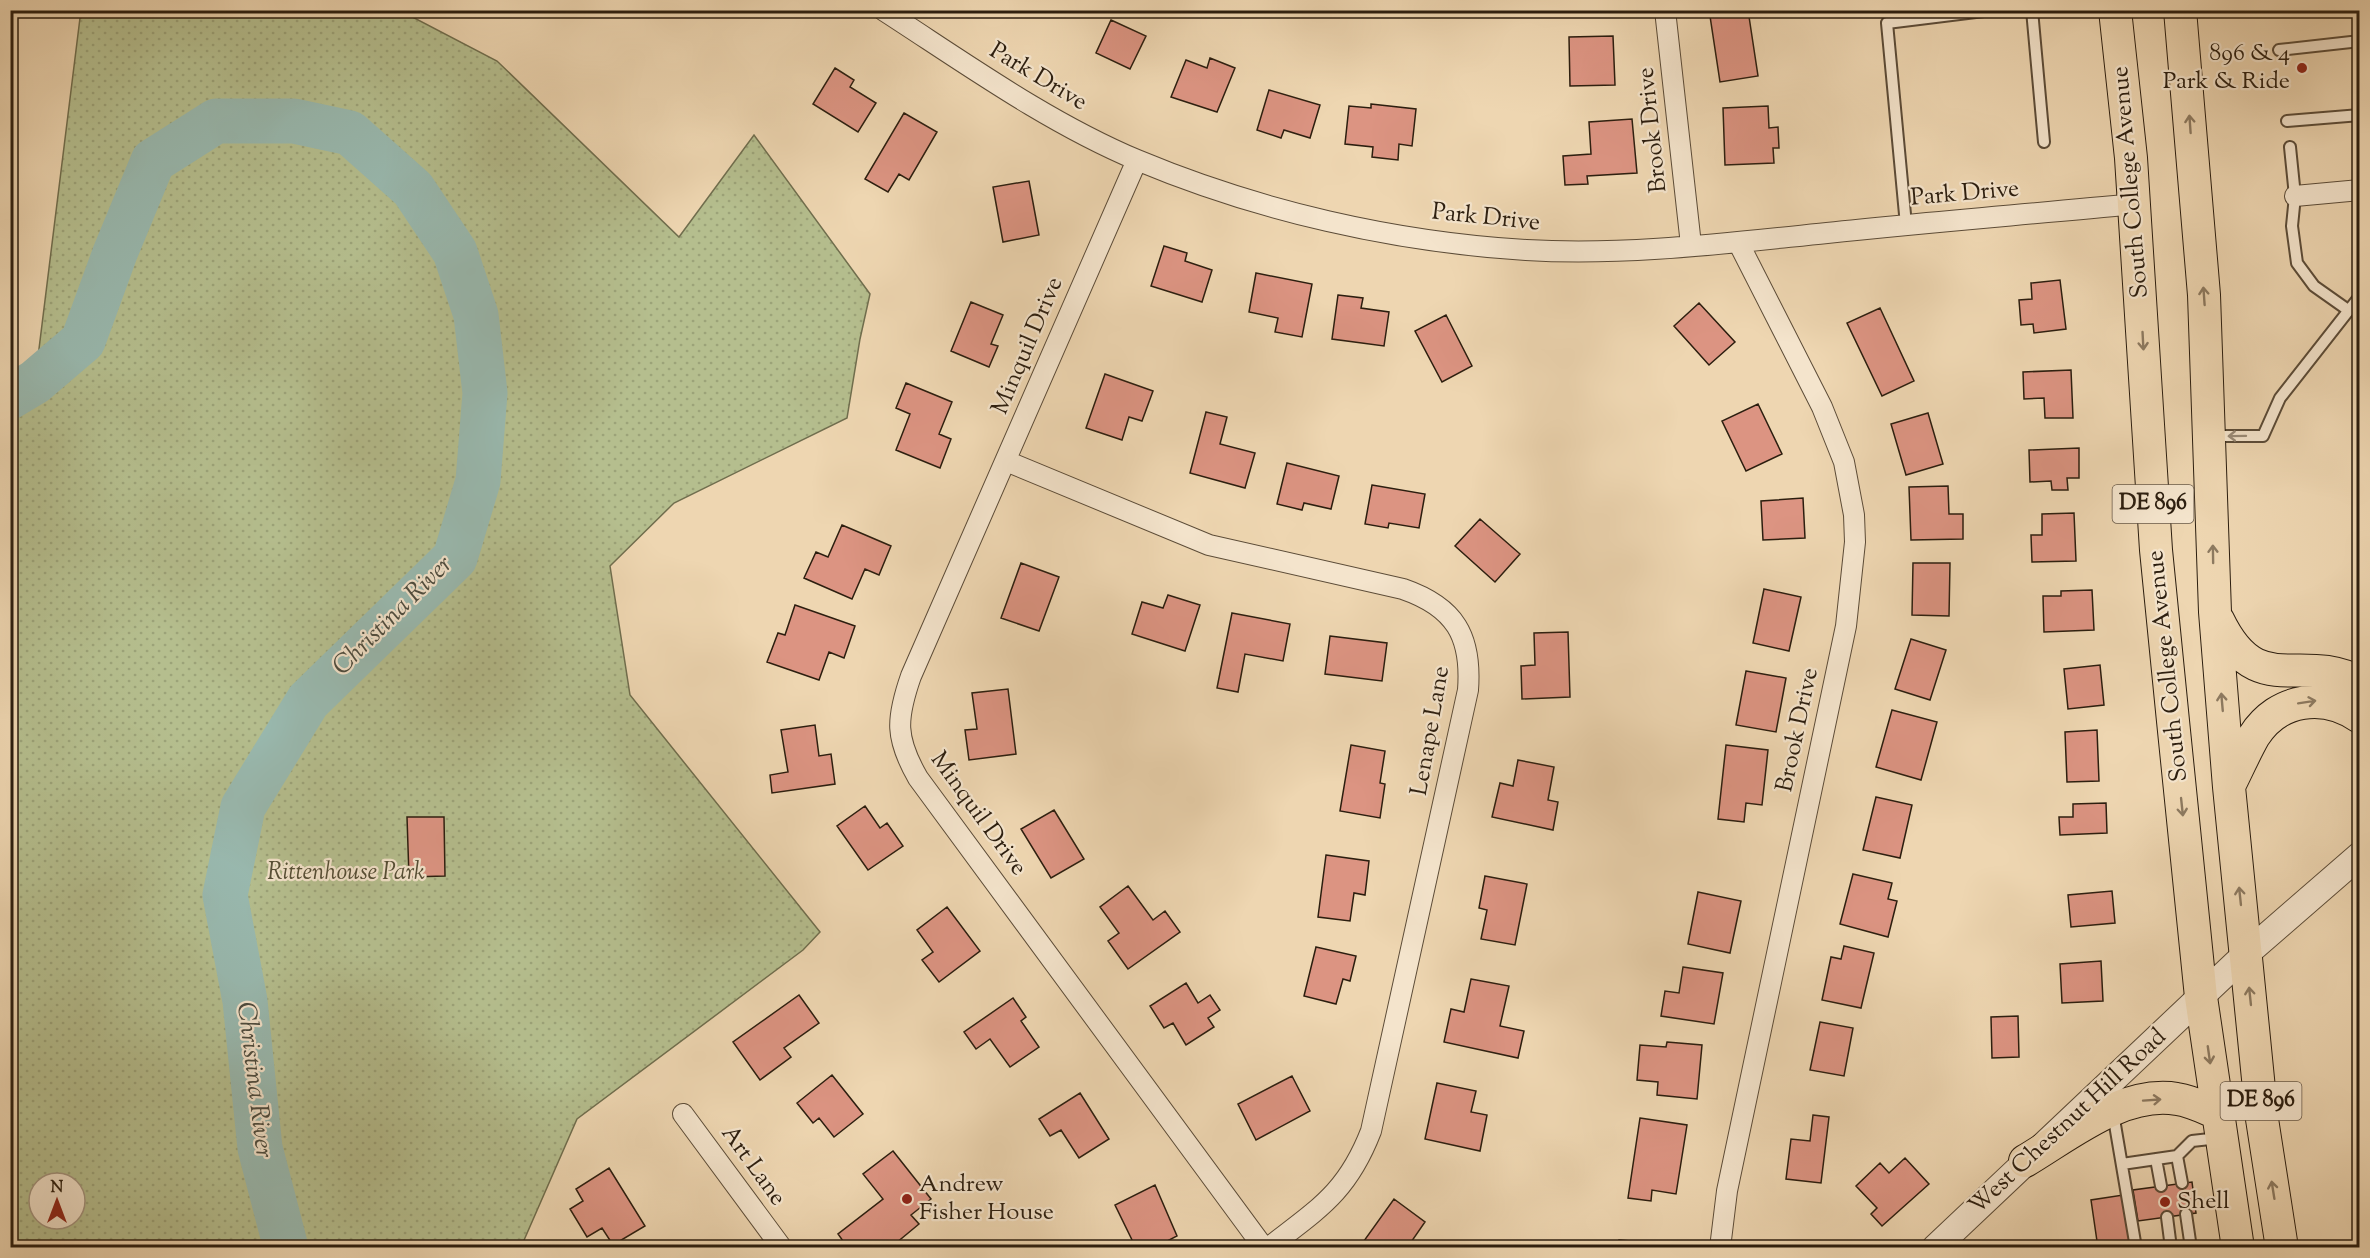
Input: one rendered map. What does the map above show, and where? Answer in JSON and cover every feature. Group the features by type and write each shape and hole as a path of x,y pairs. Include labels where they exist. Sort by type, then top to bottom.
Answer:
{"main road":[{"name":"South College Avenue","path":"2115,10 2134,204 2156,550 2201,997 2238,1248"},
{"name":"South College Avenue","path":"2180,10 2205,295 2215,612 2229,787 2262,1119 2282,1248"},
{"path":"2215,612 2228,641 2239,655 2260,667 2287,671 2317,671 2347,676 2360,683"},
{"path":"2229,787 2255,735 2267,721 2289,707 2307,700 2328,701 2360,717"},
{"path":"2025,1161 2113,1110 2145,1100 2178,1099 2219,1125"}],"street":[{"name":"Park Drive","path":"883,10 1063,123 1137,160 1229,194 1371,230 1526,250 1572,251 1738,242 2134,204"},
{"name":"Brook Drive","path":"1665,10 1691,245"},
{"name":"Minquil Drive","path":"1137,160 904,697 898,716 899,736 906,758 918,778 1266,1248"},
{"path":"2295,196 2360,190"},
{"name":"Brook Drive","path":"1720,1248 1727,1191 1846,626 1855,542 1850,490 1834,434 1738,242"},
{"name":"Lenape Lane","path":"1006,461 1209,544 1403,588 1427,597 1443,608 1454,622 1469,654 1468,690 1371,1131 1350,1176 1334,1195 1266,1248"},
{"name":"West Chestnut Hill Road","path":"1935,1248 2246,954 2360,855"},
{"name":"Art Lane","path":"683,1114 782,1248"}],"lane":[{"path":"1906,225 1887,22 1992,10"},
{"path":"2032,10 2044,142"},
{"path":"2279,50 2360,40"},
{"path":"2287,121 2360,115"},
{"path":"2290,147 2295,196 2292,226 2297,263 2314,286 2348,310"},
{"path":"2211,436 2263,436 2280,398 2360,296"},
{"path":"2113,1110 2136,1248"},
{"path":"2122,1164 2177,1156 2192,1141 2219,1125"},
{"path":"2177,1156 2182,1183"},
{"path":"2156,1159 2161,1186"},
{"path":"2186,1214 2191,1248"},
{"path":"2167,1217 2171,1248"}],"green space":[{"name":"Rittenhouse Park","path":"102,10 401,11 497,61 679,237 754,135 870,294 847,418 674,503 610,566 630,695 820,932 803,950 577,1119 521,1247 11,1248 11,397 35,381 80,18"}],"building":[{"path":"1748,10 1758,76 1720,82 1710,16"},
{"path":"1111,20 1146,36 1130,69 1096,53"},
{"path":"1613,36 1615,85 1570,86 1569,37"},
{"path":"1210,58 1235,68 1217,112 1171,97 1186,60 1207,68"},
{"path":"835,68 854,80 850,87 876,103 858,132 813,104"},
{"path":"1269,90 1320,105 1310,138 1284,130 1281,138 1257,130"},
{"path":"1371,104 1416,109 1412,146 1399,144 1398,160 1372,157 1373,147 1345,144 1349,106 1371,108"},
{"path":"1768,106 1769,128 1778,127 1779,148 1773,148 1774,163 1725,165 1723,108"},
{"path":"904,113 937,132 909,180 899,174 888,192 865,179"},
{"path":"1632,119 1637,173 1587,176 1588,184 1565,185 1563,156 1591,154 1589,122"},
{"path":"1029,181 1039,235 1003,242 993,187"},
{"path":"1164,246 1187,253 1185,261 1212,270 1202,302 1151,286"},
{"path":"1256,273 1312,284 1302,337 1275,332 1278,318 1249,312"},
{"path":"2060,280 2066,329 2034,333 2033,324 2021,325 2019,300 2032,299 2031,283"},
{"path":"1338,295 1363,298 1361,308 1389,312 1384,346 1332,339"},
{"path":"971,302 1003,315 991,344 998,346 989,367 951,351"},
{"path":"1699,303 1735,342 1709,365 1674,326"},
{"path":"1880,308 1914,381 1882,396 1847,323"},
{"path":"1446,315 1472,366 1442,382 1415,331"},
{"path":"2071,370 2073,418 2045,418 2044,398 2024,399 2023,372"},
{"path":"1105,374 1153,391 1142,421 1129,417 1122,440 1086,428"},
{"path":"906,383 952,402 939,434 951,439 940,468 896,450 910,414 896,408"},
{"path":"1758,404 1782,454 1746,471 1722,421"},
{"path":"1206,412 1227,417 1220,444 1255,453 1245,488 1190,473"},
{"path":"1928,413 1943,464 1906,475 1891,424"},
{"path":"2079,448 2079,478 2067,478 2068,490 2052,490 2051,481 2030,482 2029,450"},
{"path":"1287,463 1339,476 1331,509 1304,503 1302,510 1277,504"},
{"path":"1372,485 1425,494 1419,528 1389,523 1388,528 1365,524"},
{"path":"1948,486 1949,514 1963,514 1963,539 1911,540 1909,487"},
{"path":"1803,498 1805,538 1763,540 1761,501"},
{"path":"2074,513 2076,561 2032,562 2031,535 2042,535 2042,514"},
{"path":"1480,519 1520,554 1495,582 1455,546"},
{"path":"842,525 891,546 879,575 865,569 852,599 804,578 816,552 828,557"},
{"path":"1021,563 1059,577 1039,631 1001,618"},
{"path":"1913,563 1950,563 1949,616 1912,615"},
{"path":"1764,589 1801,597 1789,651 1753,643"},
{"path":"2092,590 2094,630 2044,632 2043,596 2061,596 2061,591"},
{"path":"1168,595 1200,605 1185,651 1132,634 1142,602 1163,608"},
{"path":"795,605 855,626 844,658 829,652 819,680 767,662 778,633 785,635"},
{"path":"1232,613 1290,624 1283,661 1245,654 1238,692 1217,688"},
{"path":"1568,632 1570,697 1522,699 1521,666 1535,665 1534,633"},
{"path":"1330,636 1387,643 1382,681 1325,674"},
{"path":"1911,639 1946,650 1930,700 1895,689"},
{"path":"2100,665 2104,705 2068,709 2064,669"},
{"path":"1746,671 1786,678 1776,732 1736,725"},
{"path":"1008,689 1016,754 969,760 965,730 977,729 972,693"},
{"path":"1892,710 1937,722 1921,780 1876,767"},
{"path":"815,725 819,756 831,754 835,784 772,793 770,775 788,772 781,730"},
{"path":"2097,730 2099,781 2067,782 2065,732"},
{"path":"1351,745 1385,751 1380,783 1385,784 1380,818 1340,811"},
{"path":"1726,745 1768,750 1762,805 1746,803 1744,822 1718,819"},
{"path":"1518,760 1554,767 1548,800 1558,802 1553,830 1492,817 1500,783 1513,786"},
{"path":"1876,797 1912,805 1900,858 1863,850"},
{"path":"2106,803 2107,833 2060,835 2059,817 2073,817 2073,804"},
{"path":"865,806 880,828 887,823 903,846 868,870 837,826"},
{"path":"1054,810 1084,859 1051,878 1021,829"},
{"path":"407,817 444,817 445,876 409,877"},
{"path":"1326,855 1369,861 1365,895 1354,893 1350,921 1318,917"},
{"path":"1853,874 1892,883 1888,899 1897,901 1888,937 1840,924"},
{"path":"1485,876 1527,884 1515,945 1481,939 1487,910 1479,908"},
{"path":"1128,886 1153,920 1165,911 1180,932 1128,969 1108,941 1119,933 1100,907"},
{"path":"2112,891 2115,923 2071,927 2068,895"},
{"path":"1698,892 1741,901 1730,953 1688,944"},
{"path":"947,907 980,951 939,982 922,960 933,952 917,930"},
{"path":"1844,946 1874,953 1861,1008 1822,1000 1831,957 1841,959"},
{"path":"1316,947 1356,956 1350,981 1343,979 1336,1004 1304,996"},
{"path":"2101,961 2103,1001 2062,1003 2060,964"},
{"path":"1683,967 1723,973 1714,1024 1661,1016 1665,991 1679,993"},
{"path":"1471,979 1509,986 1500,1026 1524,1031 1518,1058 1444,1042 1451,1009 1464,1012"},
{"path":"1186,983 1198,1003 1210,995 1220,1010 1208,1018 1214,1027 1186,1045 1173,1023 1164,1028 1150,1006"},
{"path":"799,995 819,1023 784,1048 791,1057 760,1080 733,1042"},
{"path":"1013,998 1026,1017 1021,1021 1039,1047 1010,1067 990,1039 976,1049 964,1032"},
{"path":"2018,1016 2019,1057 1992,1058 1991,1017"},
{"path":"1820,1022 1853,1028 1844,1076 1810,1070"},
{"path":"1667,1042 1702,1045 1697,1099 1657,1095 1658,1082 1637,1080 1640,1045 1666,1047"},
{"path":"832,1075 863,1114 834,1137 819,1118 813,1123 797,1103"},
{"path":"1292,1076 1310,1111 1256,1140 1238,1104"},
{"path":"1437,1083 1476,1091 1471,1112 1487,1115 1480,1151 1425,1139"},
{"path":"1080,1093 1109,1139 1079,1158 1061,1130 1050,1136 1039,1119"},
{"path":"1813,1115 1829,1117 1821,1183 1786,1179 1791,1139 1810,1141"},
{"path":"1640,1118 1687,1125 1676,1194 1652,1190 1651,1201 1628,1198"},
{"name":"Andrew Fisher House","path":"893,1151 931,1199 911,1215 919,1224 890,1248 848,1248 838,1234 883,1199 863,1174"},
{"path":"1905,1158 1929,1184 1882,1226 1871,1214 1877,1208 1856,1186 1880,1163 1889,1173"},
{"path":"609,1168 645,1226 613,1245 602,1228 587,1237 570,1209 583,1201 576,1189"},
{"name":"Shell","path":"2192,1182 2196,1213 2138,1221 2133,1190"},
{"path":"1155,1185 1177,1236 1154,1248 1136,1248 1115,1205"},
{"path":"2123,1195 2131,1248 2098,1248 2091,1200"},
{"path":"1394,1199 1425,1222 1407,1248 1365,1248 1361,1245"},
{"path":"1619,1240 1667,1244 1667,1248 1618,1248"}],"waterway":[{"name":"Christina River","path":"10,397 35,382 83,341 115,253 153,161 216,121 294,121 350,133 413,189 455,252 476,315 485,393 478,481 455,558 308,701 243,807 225,895 245,1001 260,1148 286,1248"}],"place":[{"name":"896 & 4 Park & Ride","path":"2302,68"},
{"name":"Andrew Fisher House","path":"907,1199"},
{"name":"Shell","path":"2165,1202"}]}
